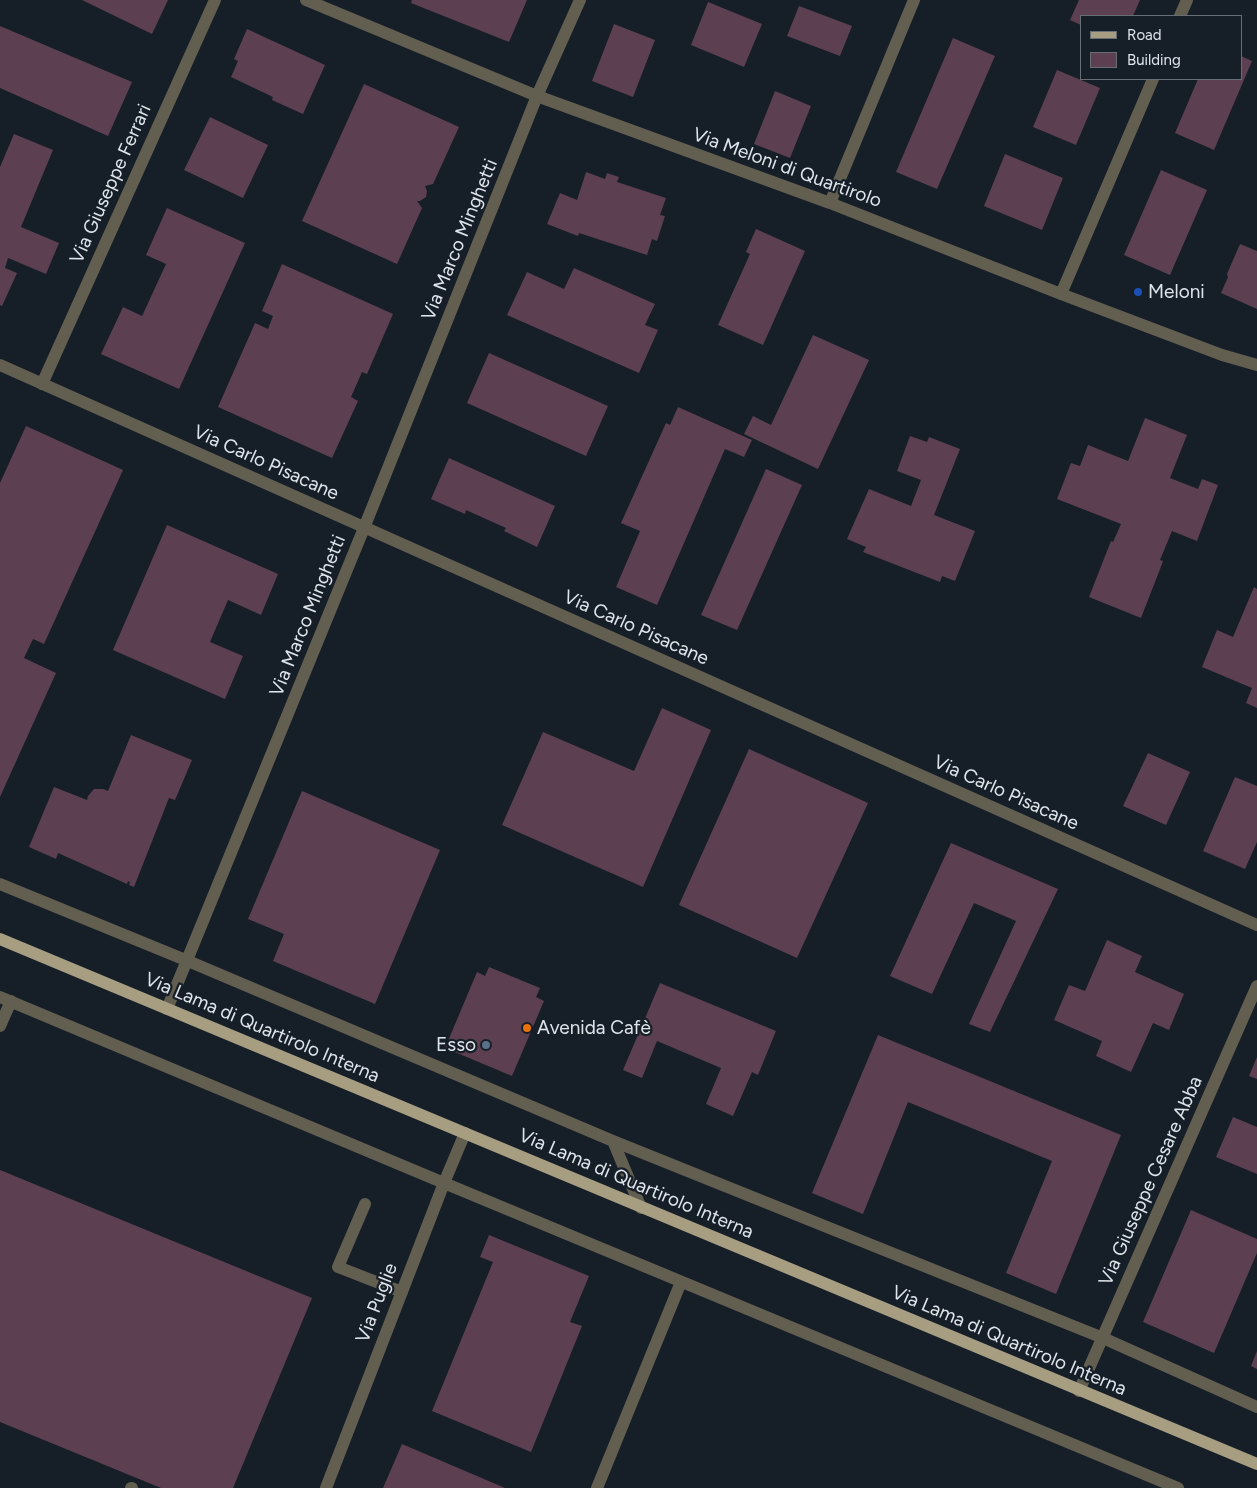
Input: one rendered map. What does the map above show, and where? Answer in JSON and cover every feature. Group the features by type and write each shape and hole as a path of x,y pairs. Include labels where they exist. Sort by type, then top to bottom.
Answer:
{"main road":[{"name":"Via Lama di Quartirolo Interna","path":"0,938 641,1208 1257,1464"}],"street":[{"name":"Via Giuseppe Ferrari","path":"42,384 215,0"},
{"name":"Via Meloni di Quartirolo","path":"306,0 538,96 830,203 1222,355 1257,364"},
{"name":"Via Marco Minghetti","path":"167,1009 538,96 580,0"},
{"path":"830,203 914,0"},
{"path":"1180,15 1187,0"},
{"path":"1061,294 1153,80"},
{"name":"Via Carlo Pisacane","path":"0,365 1257,925"},
{"path":"0,884 188,961 613,1141 1103,1338 1257,1407"},
{"name":"Via Giuseppe Cesare Abba","path":"1079,1391 1257,986"},
{"path":"0,1026 5,999 1178,1488"},
{"name":"Via Puglie","path":"326,1488 465,1133"},
{"path":"613,1141 641,1208"},
{"path":"365,1204 338,1267 402,1292"},
{"path":"597,1488 681,1282"}],"building":[{"path":"82,0 168,0 152,34"},
{"path":"412,0 527,0 509,42 411,3"},
{"path":"1079,0 1140,0 1133,15 1080,15 1080,25 1070,20"},
{"path":"708,2 762,24 744,67 691,45"},
{"path":"799,6 852,26 840,56 787,36"},
{"path":"614,24 655,40 633,97 592,81"},
{"path":"0,26 132,82 108,136 0,88"},
{"path":"247,29 325,65 303,114 272,100 273,97 231,77 238,61 234,59"},
{"path":"953,38 995,56 937,189 896,172"},
{"path":"1242,56 1252,61 1214,150 1175,133 1198,80 1242,80"},
{"path":"1057,70 1100,88 1076,145 1033,127"},
{"path":"364,84 459,127 433,184 425,186 427,191 426,197 417,201 422,208 397,264 302,221"},
{"path":"775,91 811,106 790,158 754,144"},
{"path":"210,117 268,145 243,198 184,170"},
{"path":"14,134 53,150 21,227 59,243 46,274 8,258 5,268 17,273 2,306 0,305 0,167"},
{"path":"1005,154 1063,178 1042,230 984,206"},
{"path":"1161,170 1207,190 1170,275 1124,255"},
{"path":"586,172 605,179 607,173 619,177 617,182 666,198 660,215 665,216 657,241 652,239 647,255 579,233 578,236 547,224 560,193 577,200"},
{"path":"167,208 245,243 179,389 101,354 123,307 142,316 166,264 146,255"},
{"path":"756,229 805,251 763,345 718,325 750,254 746,252"},
{"path":"1240,244 1257,251 1257,309 1221,293"},
{"path":"282,264 393,314 367,374 362,372 351,397 358,401 332,458 218,407 255,323 268,329 273,316 262,311"},
{"path":"574,268 655,304 645,325 658,330 639,373 507,315 527,272 564,289"},
{"path":"813,335 869,360 818,469 744,434 753,416 771,425"},
{"path":"489,353 608,406 586,456 467,403"},
{"path":"678,407 752,440 744,457 725,449 657,605 616,587 640,531 621,523 666,423 670,425"},
{"path":"1145,418 1187,435 1170,478 1198,489 1202,479 1218,485 1197,541 1172,531 1160,560 1163,561 1162,564 1141,618 1089,597 1111,541 1113,542 1121,524 1057,499 1071,463 1080,466 1088,445 1128,461"},
{"path":"26,426 123,470 44,644 33,639 24,658 56,673 0,797 0,483"},
{"path":"910,436 927,442 929,437 960,449 934,515 975,531 955,581 942,576 940,582 863,552 866,547 847,539 869,489 911,506 921,480 897,471"},
{"path":"449,458 555,506 537,547 504,531 506,528 466,510 465,514 431,499"},
{"path":"766,469 802,485 737,630 701,615"},
{"path":"167,525 278,574 261,615 228,600 210,642 243,656 225,699 113,650"},
{"path":"1254,587 1257,589 1257,708 1246,703 1252,688 1202,667 1217,630 1233,637"},
{"path":"662,708 711,730 643,887 502,825 543,732 634,771"},
{"path":"131,735 192,760 175,800 169,798 134,887 129,885 130,882 128,881 127,884 58,853 56,859 29,847 54,787 87,800 94,789 108,791"},
{"path":"749,749 868,803 797,958 679,905"},
{"path":"1148,753 1190,772 1166,825 1123,806"},
{"path":"1235,777 1257,786 1257,842 1245,869 1203,851"},
{"path":"302,791 440,850 375,1004 273,961 284,934 248,919"},
{"path":"951,843 1058,889 990,1032 969,1024 1016,921 974,903 932,994 890,976"},
{"path":"1107,940 1142,956 1135,972 1184,994 1169,1030 1153,1023 1131,1072 1096,1056 1102,1041 1054,1020 1069,985 1085,991"},
{"path":"489,967 540,988 536,997 544,1001 512,1076 445,1048 477,972 485,976"},
{"path":"660,983 776,1031 758,1075 752,1072 733,1116 706,1104 721,1068 657,1041 642,1078 623,1070"},
{"path":"878,1035 1121,1135 1056,1294 1006,1273 1052,1161 908,1102 863,1214 812,1193"},
{"path":"1257,1057 1257,1079 1249,1076"},
{"path":"1233,1117 1257,1127 1257,1174 1216,1157"},
{"path":"0,1170 312,1298 233,1488 161,1488 0,1422"},
{"path":"1191,1210 1257,1239 1257,1253 1214,1353 1143,1322"},
{"path":"489,1235 589,1276 570,1322 582,1326 531,1452 432,1411 493,1262 480,1257"},
{"path":"1257,1351 1257,1369 1251,1366"},
{"path":"402,1444 505,1488 383,1488"}],"place":[{"name":"Meloni","path":"1138,292"},
{"name":"Avenida Cafè","path":"527,1028"},
{"name":"Esso","path":"486,1045"}]}
